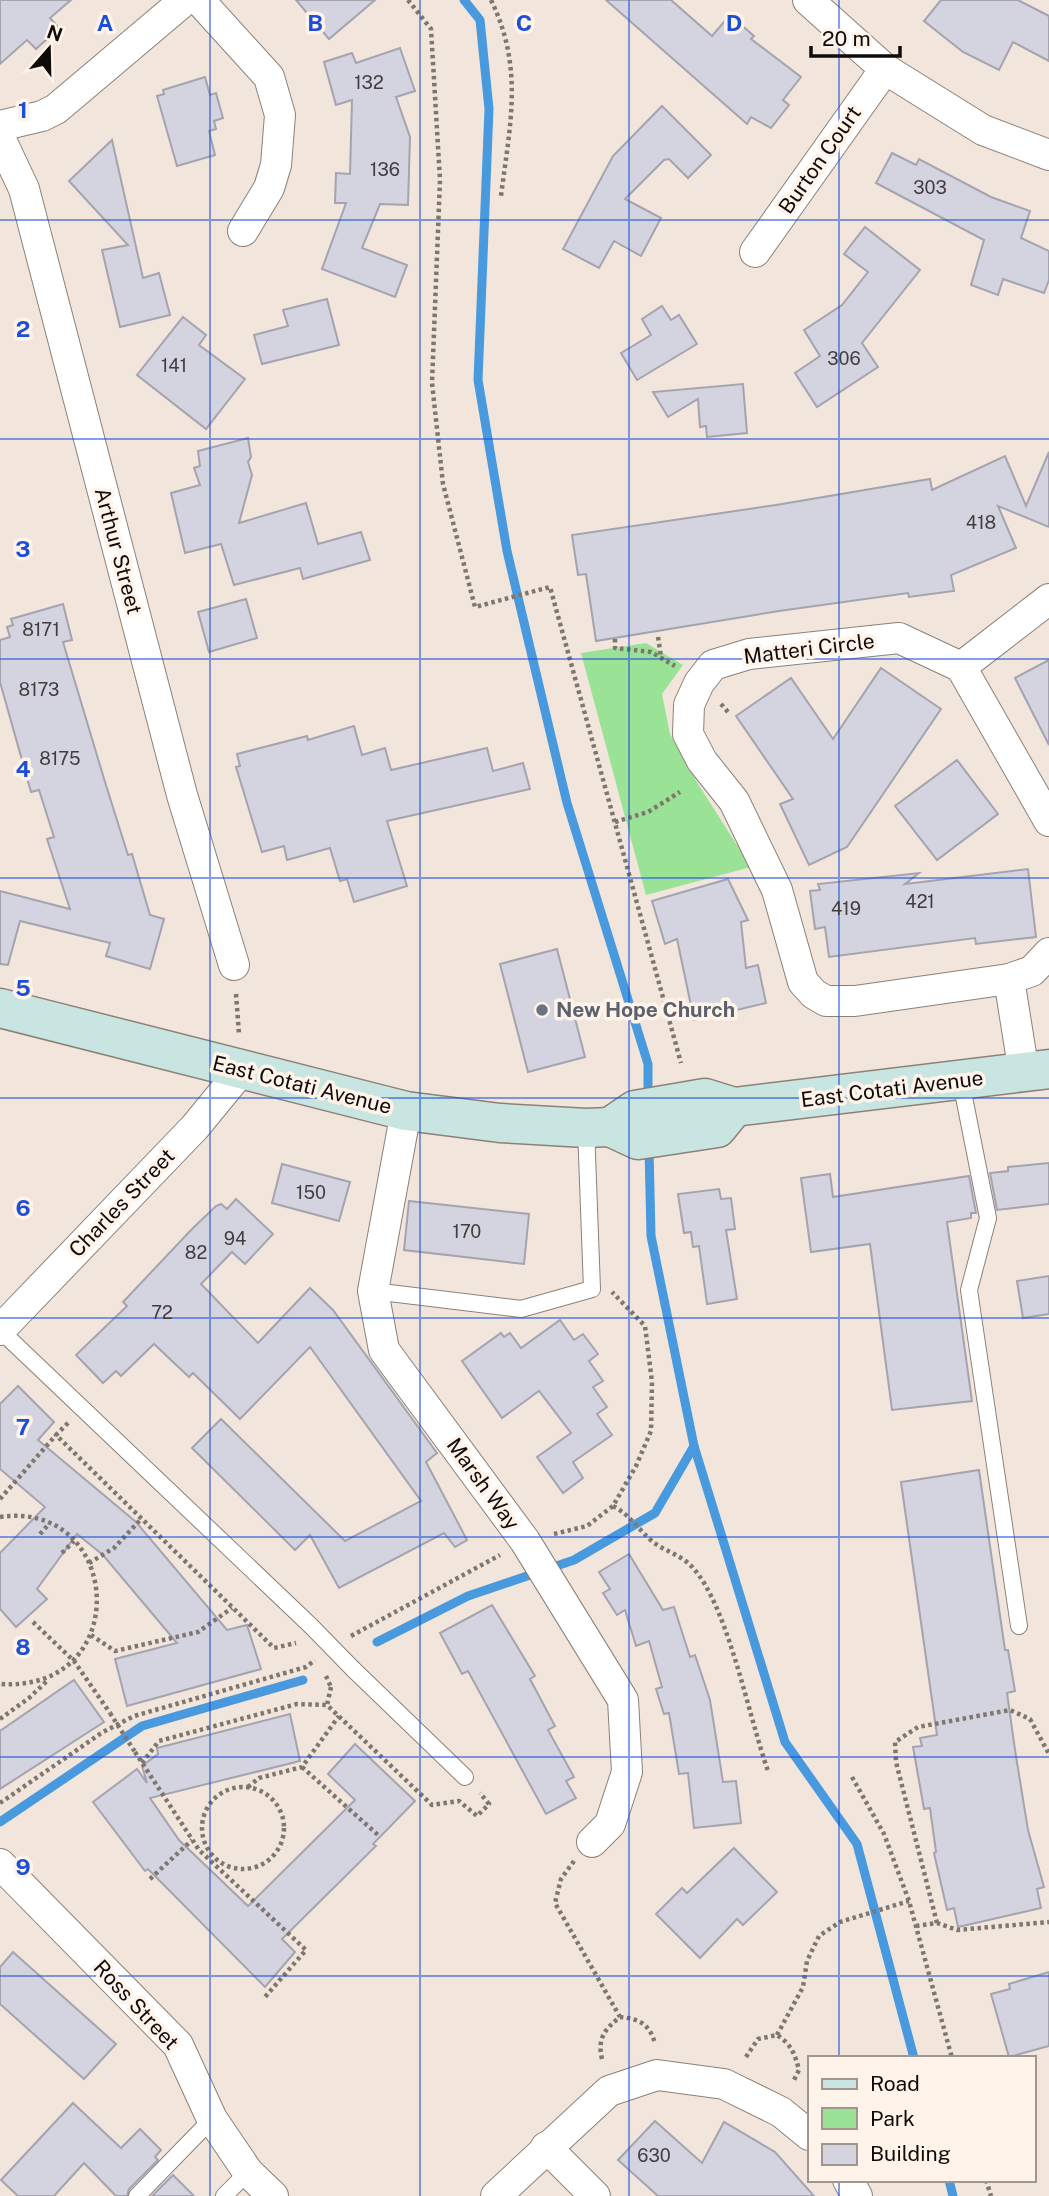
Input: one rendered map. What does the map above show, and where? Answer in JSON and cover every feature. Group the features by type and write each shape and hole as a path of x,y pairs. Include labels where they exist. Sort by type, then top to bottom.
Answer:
{"main road":[{"name":"East Cotati Avenue","path":"0,1008 406,1111 500,1123 598,1128 635,1110 668,1121 705,1098 734,1107 1037,1071"}],"street":[{"path":"0,127 42,116 56,109 185,0"},
{"path":"199,0 269,77 280,115 276,165 269,188 243,231"},
{"path":"808,0 885,69 983,130 1049,155"},
{"name":"Burton Court","path":"755,252 885,69"},
{"name":"Arthur Street","path":"0,138 24,189 182,795 234,965"},
{"path":"1049,599 961,667 1049,821"},
{"name":"Matteri Circle","path":"961,667 900,638 749,653 713,665 699,683 689,705 688,734 702,761 734,800 778,890 803,982 827,1001 855,1001 1009,979 1032,971 1049,953"},
{"path":"1009,979 1037,1071"},
{"name":"Charles Street","path":"0,1330 195,1127 241,1071"},
{"name":"Marsh Way","path":"406,1111 373,1291 384,1350 523,1539 622,1700 627,1772 610,1824 592,1842"},
{"name":"Ross Street","path":"0,1864 178,2045 212,2119 248,2172 273,2196"},
{"path":"496,2196 609,2091 657,2075 724,2084 781,2112 808,2134"},
{"path":"546,2147 595,2196"}],"lane":[{"path":"961,1082 988,1219 969,1290 1019,1626"},
{"path":"373,1291 521,1309 592,1289 598,1128"},
{"path":"0,1330 311,1626 465,1777"},
{"path":"137,2196 212,2119"},
{"path":"224,2196 248,2172"}],"path":[{"path":"408,0 431,29 440,180 432,383 443,484 475,607 550,587 681,1063"},
{"path":"491,0 503,24 514,88 501,196"},
{"path":"658,637 661,658"},
{"path":"615,639 615,648 651,652 670,663"},
{"path":"615,822 648,812 680,792"},
{"path":"234,965 241,1071"},
{"path":"345,1640 365,1626 498,1557 523,1539 587,1526 613,1506 636,1466 650,1431 652,1382 645,1326 608,1288 592,1289"},
{"path":"0,1499 74,1417"},
{"path":"56,1435 274,1648 302,1641"},
{"path":"613,1506 625,1513 654,1543 676,1553 695,1570 722,1619 768,1770"},
{"path":"0,1517 14,1515 49,1524 74,1541 89,1563 99,1593 97,1617 90,1635 74,1661 0,1719"},
{"path":"89,1563 114,1548 141,1519"},
{"path":"40,1534 49,1524"},
{"path":"62,1553 74,1541"},
{"path":"90,1635 115,1651 198,1632 232,1608"},
{"path":"33,1622 74,1661 192,1840 306,1950 265,1997"},
{"path":"0,1803 103,1732 134,1716 306,1667 326,1653"},
{"path":"0,1684 23,1685 50,1678"},
{"path":"327,1705 331,1687"},
{"path":"142,1763 159,1741 297,1704 327,1705 432,1805 459,1801 477,1816 489,1804 465,1777"},
{"path":"937,1923 896,1762 895,1742 918,1727 1010,1710 1030,1719 1049,1754"},
{"path":"247,1787 272,1799 281,1810 285,1824 278,1852 268,1862 255,1868 240,1870 214,1861 202,1837 205,1811 222,1792 247,1787 259,1778 302,1767 340,1716"},
{"path":"302,1767 378,1835"},
{"path":"852,1777 884,1835 909,1901 951,2056"},
{"path":"150,1879 192,1840"},
{"path":"592,1842 561,1879 555,1903 620,2017"},
{"path":"777,2035 803,1987 807,1961 819,1936 840,1922 909,1901"},
{"path":"916,1926 937,1923 957,1930 1049,1922"},
{"path":"601,2059 599,2046 604,2030 620,2017 636,2018 650,2028 655,2043"},
{"path":"746,2057 758,2039 777,2035 788,2043 795,2055 799,2070 793,2082"}],"green space":[{"path":"646,643 683,665 662,694 670,734 751,867 646,895 581,653"}],"building":[{"path":"0,0 71,0 50,18 59,28 36,49 27,40 0,64"},
{"path":"296,0 375,0 329,39"},
{"path":"606,0 671,0 712,36 730,15 754,36 751,39 801,77 783,100 789,105 771,128 751,117 747,124"},
{"path":"941,0 1018,0 1049,16 1049,61 1013,42 999,70 963,52 924,21"},
{"path":"400,48 415,91 396,97 410,137 408,205 380,204 362,248 407,265 395,297 322,269 346,203 335,203 336,173 350,174 352,100 336,105 324,62 352,53 356,63"},
{"path":"205,77 210,95 216,93 223,118 214,121 216,129 209,131 215,155 177,166 157,96 164,94 163,90"},
{"path":"662,106 711,155 688,178 669,159 664,160 625,199 661,218 641,256 614,241 599,268 563,249 613,156"},
{"path":"112,140 143,278 159,273 170,315 120,327 102,250 128,245 69,181"},
{"path":"892,153 916,165 919,159 991,197 1030,211 1021,238 1049,251 1049,280 1044,293 1003,279 998,295 971,285 984,240 876,183"},
{"path":"865,227 920,270 862,343 878,367 817,407 795,373 820,356 804,330 842,305 868,272 844,254"},
{"path":"327,299 339,345 262,364 254,335 288,326 283,310"},
{"path":"662,306 671,320 679,315 697,344 637,380 621,353 651,335 642,319"},
{"path":"183,317 206,335 199,345 245,379 206,429 137,375"},
{"path":"743,384 747,433 707,437 706,426 700,427 698,399 668,417 653,392"},
{"path":"248,438 251,457 248,462 252,475 239,523 306,503 318,544 361,532 370,560 303,579 300,568 234,585 221,544 185,553 171,493 200,485 194,468 200,466 198,451"},
{"path":"1049,452 1049,527 998,506 1016,548 951,575 954,591 909,597 908,593 779,611 596,641 586,574 578,575 572,535 930,479 932,490 1005,456 1026,506"},
{"path":"246,599 257,638 209,652 198,612"},
{"path":"63,604 72,640 63,642 128,855 132,854 150,915 164,919 150,969 106,956 110,943 20,921 8,965 0,964 0,891 70,909 47,839 54,837 39,790 31,792 0,682 0,640 10,637 7,627 13,625 11,619"},
{"path":"1049,660 1049,745 1015,678"},
{"path":"881,668 941,709 847,847 809,865 780,804 793,799 736,716 791,678 833,739"},
{"path":"354,726 362,755 385,748 391,770 487,748 493,771 523,763 530,789 387,821 407,886 354,902 347,879 340,881 330,848 287,860 284,846 262,852 236,767 240,766 237,754 307,736 308,740"},
{"path":"957,760 998,814 937,860 895,806"},
{"path":"1028,869 1036,937 976,944 975,938 829,957 825,927 815,929 810,891 820,890 818,884 919,873 905,884"},
{"path":"728,879 748,920 741,922 746,968 758,965 766,1003 694,1020 677,939 665,944 652,901"},
{"name":"New Hope Church","path":"557,949 585,1057 528,1072 500,964"},
{"path":"1049,1163 1049,1204 997,1210 990,1173 1008,1171 1008,1167"},
{"path":"282,1164 350,1182 339,1221 272,1203"},
{"path":"830,1174 833,1197 969,1176 976,1213 971,1213 971,1218 947,1222 972,1401 892,1410 870,1244 811,1252 801,1178"},
{"path":"719,1189 721,1199 731,1198 735,1229 726,1230 737,1299 707,1304 699,1246 693,1247 691,1232 684,1233 678,1194"},
{"path":"236,1199 273,1234 245,1264 232,1252 201,1284 258,1343 310,1288 333,1310 437,1453 426,1462 467,1540 455,1547 444,1533 339,1588 310,1535 295,1550 192,1448 221,1419 345,1541 421,1501 310,1347 240,1419 193,1373 189,1377 154,1344 121,1376 116,1371 103,1383 76,1355 127,1306 123,1302 192,1229 216,1206 221,1204 227,1209"},
{"path":"409,1201 529,1214 524,1264 404,1250"},
{"path":"1049,1276 1049,1314 1023,1318 1017,1281"},
{"path":"560,1320 574,1340 583,1334 598,1354 589,1361 603,1381 593,1387 607,1407 597,1414 612,1435 573,1462 583,1478 563,1493 537,1457 571,1433 539,1391 502,1418 462,1361 501,1333 504,1337 510,1333 521,1348"},
{"path":"18,1386 54,1422 38,1440 136,1522 227,1630 247,1625 261,1669 127,1706 115,1659 177,1643 103,1555 77,1534 37,1589 47,1599 16,1627 0,1609 0,1553 45,1507 0,1469 0,1404"},
{"path":"979,1470 1005,1650 1008,1650 1015,1691 1007,1693 1015,1750 1028,1830 1044,1887 1037,1889 1041,1908 958,1927 954,1908 947,1910 934,1853 930,1808 924,1809 913,1747 922,1746 920,1738 937,1735 901,1482"},
{"path":"629,1554 663,1610 674,1607 690,1657 695,1655 710,1700 723,1782 736,1781 741,1823 694,1828 688,1773 679,1774 669,1713 664,1714 656,1689 662,1687 649,1641 636,1646 625,1610 617,1615 603,1593 610,1589 599,1572"},
{"path":"492,1605 535,1676 530,1679 555,1726 548,1730 574,1777 566,1781 576,1798 546,1814 468,1671 462,1674 440,1633"},
{"path":"74,1680 104,1722 0,1789 0,1731"},
{"path":"290,1714 300,1761 150,1798 179,1840 248,1906 355,1800 328,1774 355,1744 415,1801 373,1844 376,1846 282,1939 295,1952 265,1987 148,1869 145,1871 93,1802 137,1769 147,1783 142,1766 158,1754 157,1748"},
{"path":"734,1848 777,1892 743,1925 737,1919 700,1958 656,1914 682,1888 687,1893"},
{"path":"13,1952 116,2044 84,2079 0,2004 0,1967"},
{"path":"1049,1972 1049,2046 1009,2056 991,1994 1010,1989 1009,1984"},
{"path":"73,2103 121,2148 140,2129 161,2150 155,2157 158,2160 129,2189 127,2196 116,2196 84,2163 54,2196 18,2196 1,2180"},
{"path":"655,2121 702,2163 724,2122 775,2152 814,2196 658,2196 618,2160"},
{"path":"173,2175 194,2196 152,2196"}],"waterway":[{"path":"464,0 480,20 489,109 478,380 507,551 567,803 648,1064 648,1100"},
{"path":"649,1149 651,1236 694,1446 785,1742 857,1844 913,2056"},
{"path":"377,1642 468,1596 574,1560 655,1513 694,1446"},
{"path":"0,1822 142,1726 303,1680"},
{"path":"950,2182 953,2196"}],"place":[{"name":"New Hope Church","path":"542,1010"}]}
